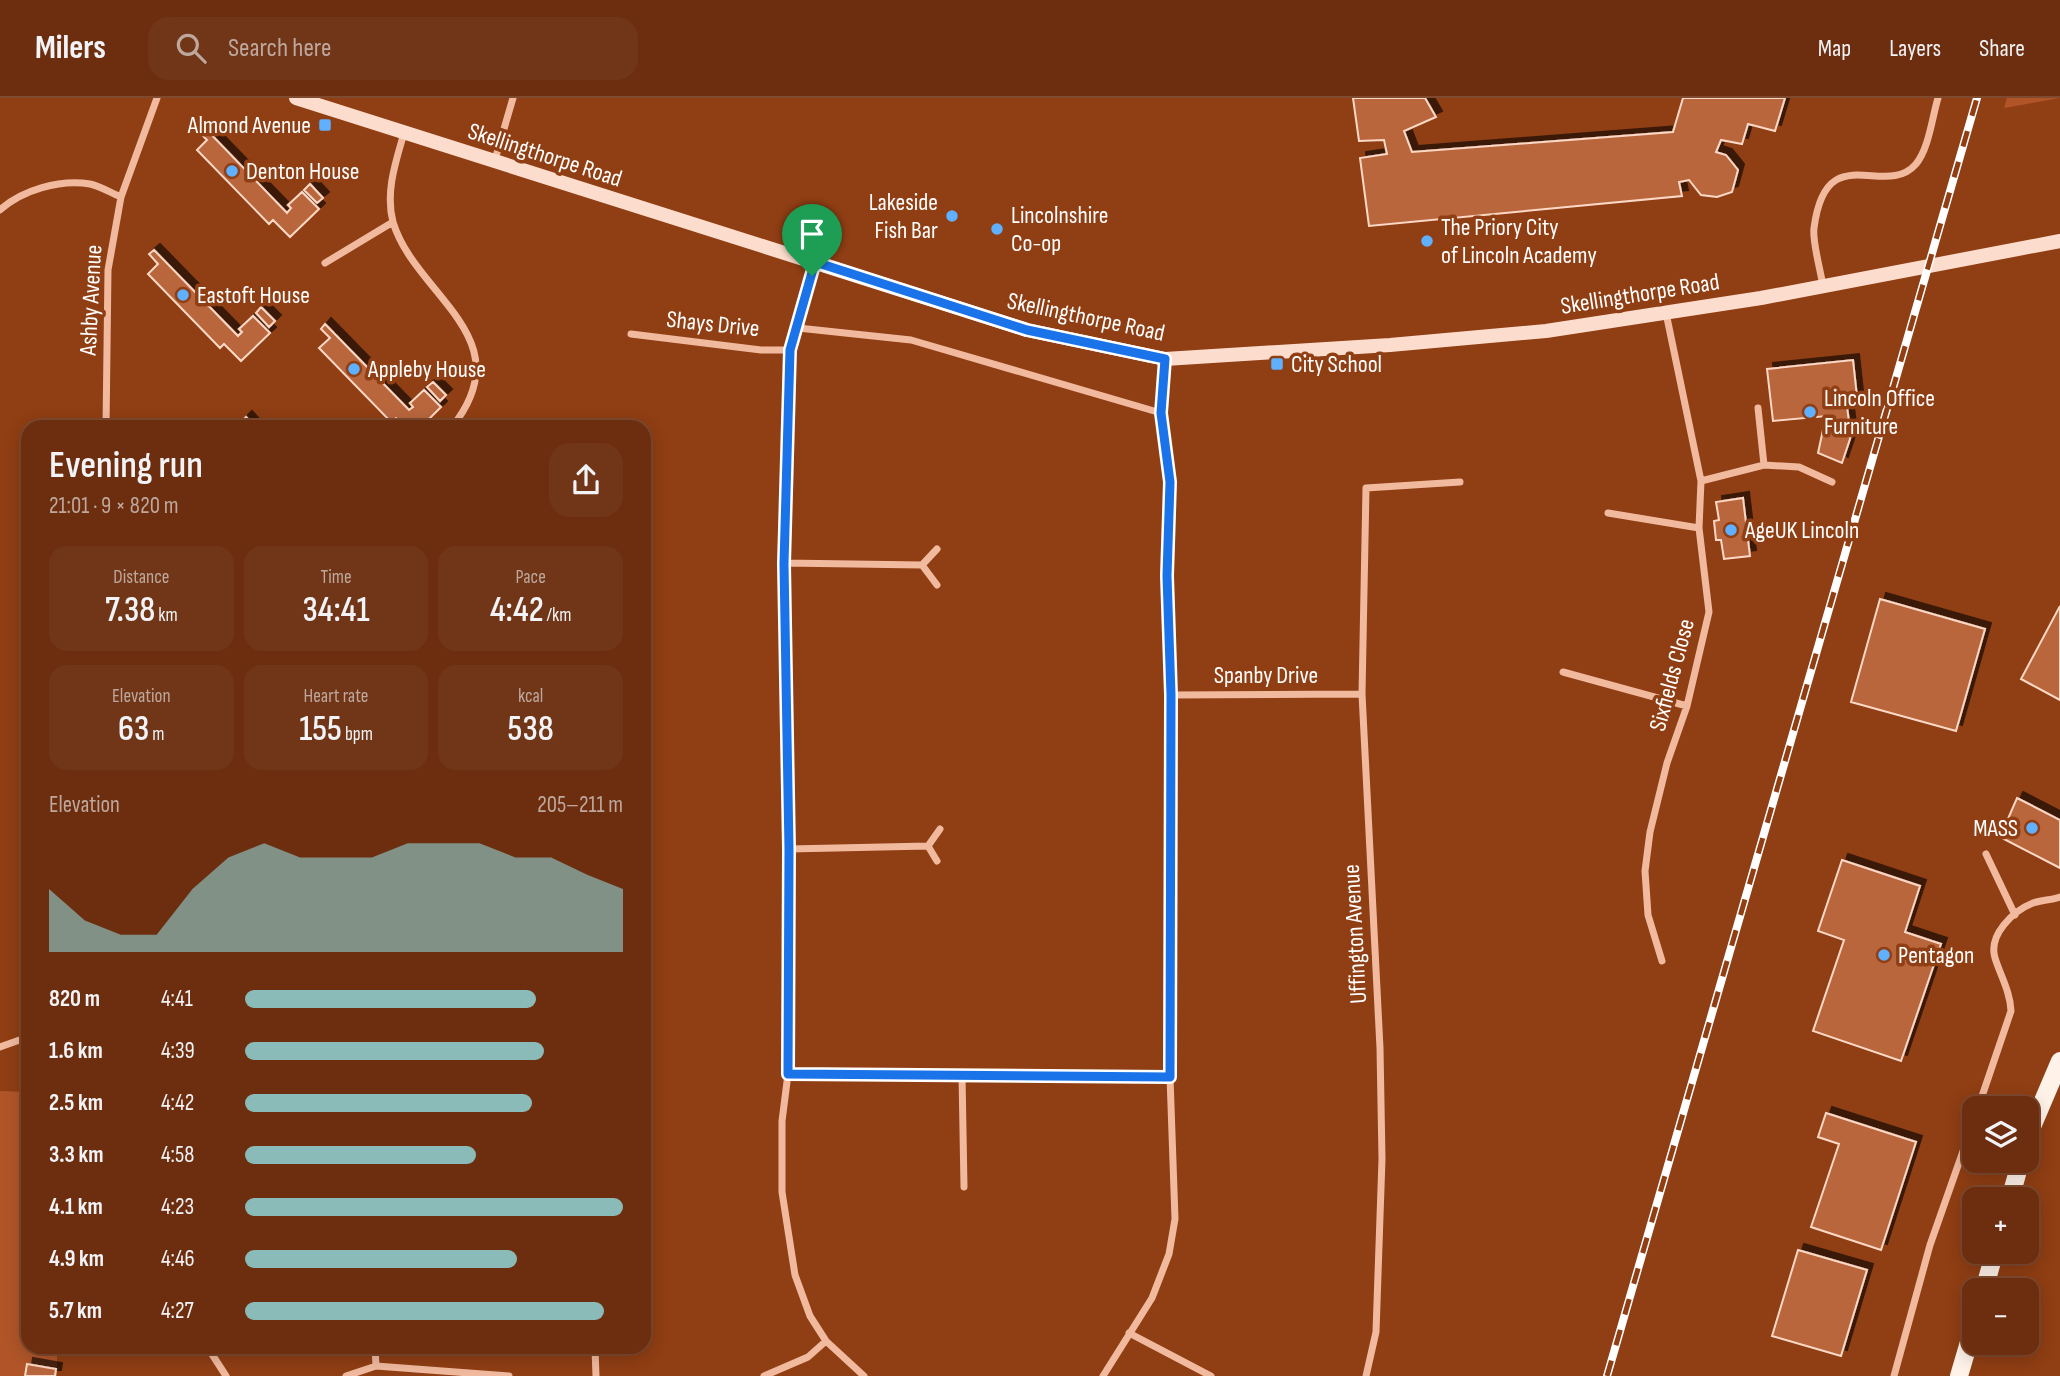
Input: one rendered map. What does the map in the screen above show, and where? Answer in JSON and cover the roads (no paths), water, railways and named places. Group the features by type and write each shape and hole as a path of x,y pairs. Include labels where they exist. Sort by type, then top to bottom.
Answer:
{"main road":[{"name":"Skellingthorpe Road","path":"296,98 1027,330 1165,359 1390,345 1546,331 1823,287 2060,241"},
{"path":"2039,1110 2060,1061"},
{"path":"1959,1376 1965,1355"}],"street":[{"name":"Ashby Avenue","path":"106,420 108,270 121,197 157,98"},
{"path":"494,163 513,98"},
{"path":"1823,287 1813,230 1826,191 1838,180 1852,173 1883,178 1903,174 1917,163 1938,98"},
{"path":"404,133 391,182 393,222 410,254 466,330 474,351 472,395 456,420"},
{"path":"0,210 10,201 42,187 74,183 92,185 121,197"},
{"path":"325,263 393,222"},
{"path":"815,262 790,350 784,564 789,849 788,1074 782,1121 782,1192 794,1275 810,1316 826,1341 864,1376"},
{"name":"Sixfields Close","path":"1662,961 1648,915 1645,870 1650,832 1667,763 1687,706 1709,612 1699,528 1701,481 1665,313"},
{"path":"798,328 911,340 1161,413"},
{"name":"Shays Drive","path":"631,334 761,350 790,350"},
{"path":"1103,1376 1152,1298 1169,1254 1175,1219 1170,1077 1171,695 1167,576 1170,482 1161,413 1165,359"},
{"path":"1758,408 1764,465"},
{"path":"1701,481 1764,465 1799,467 1832,482"},
{"name":"Uffington Avenue","path":"1366,1376 1376,1332 1382,1159 1380,1048 1362,694 1366,488 1460,482"},
{"path":"1608,513 1699,528"},
{"path":"784,564 922,565 937,549"},
{"path":"922,565 937,585"},
{"path":"1563,672 1687,706"},
{"name":"Spanby Drive","path":"1171,695 1362,694"},
{"path":"928,846 940,829"},
{"path":"789,849 928,846"},
{"path":"928,846 937,860"},
{"path":"1986,854 2015,915"},
{"path":"1982,1096 2011,1011 2010,996 1994,955 1998,933 2030,904 2058,900"},
{"path":"0,1047 21,1040"},
{"path":"788,1074 1170,1077"},
{"path":"962,1075 964,1187"},
{"path":"1894,1376 1930,1245 1962,1154"},
{"path":"1129,1333 1210,1376"},
{"path":"764,1376 808,1357 826,1341"},
{"path":"212,1354 226,1376"},
{"path":"375,1354 376,1366"},
{"path":"595,1354 596,1376"},
{"path":"346,1376 376,1366 509,1376"}],"railway":[{"path":"1607,1376 1977,98"}],"place":[{"name":"Almond Avenue","path":"325,125"},
{"name":"Denton House","path":"232,171"},
{"name":"Lakeside Fish Bar","path":"952,216"},
{"name":"Lincolnshire Co-op","path":"997,229"},
{"name":"The Priory City of Lincoln Academy","path":"1427,241"},
{"name":"Eastoft House","path":"183,295"},
{"name":"City School","path":"1277,364"},
{"name":"Appleby House","path":"354,369"},
{"name":"Lincoln Office Furniture","path":"1810,412"},
{"name":"AgeUK Lincoln","path":"1731,530"},
{"name":"MASS","path":"2032,828"},
{"name":"Pentagon","path":"1884,955"}]}
